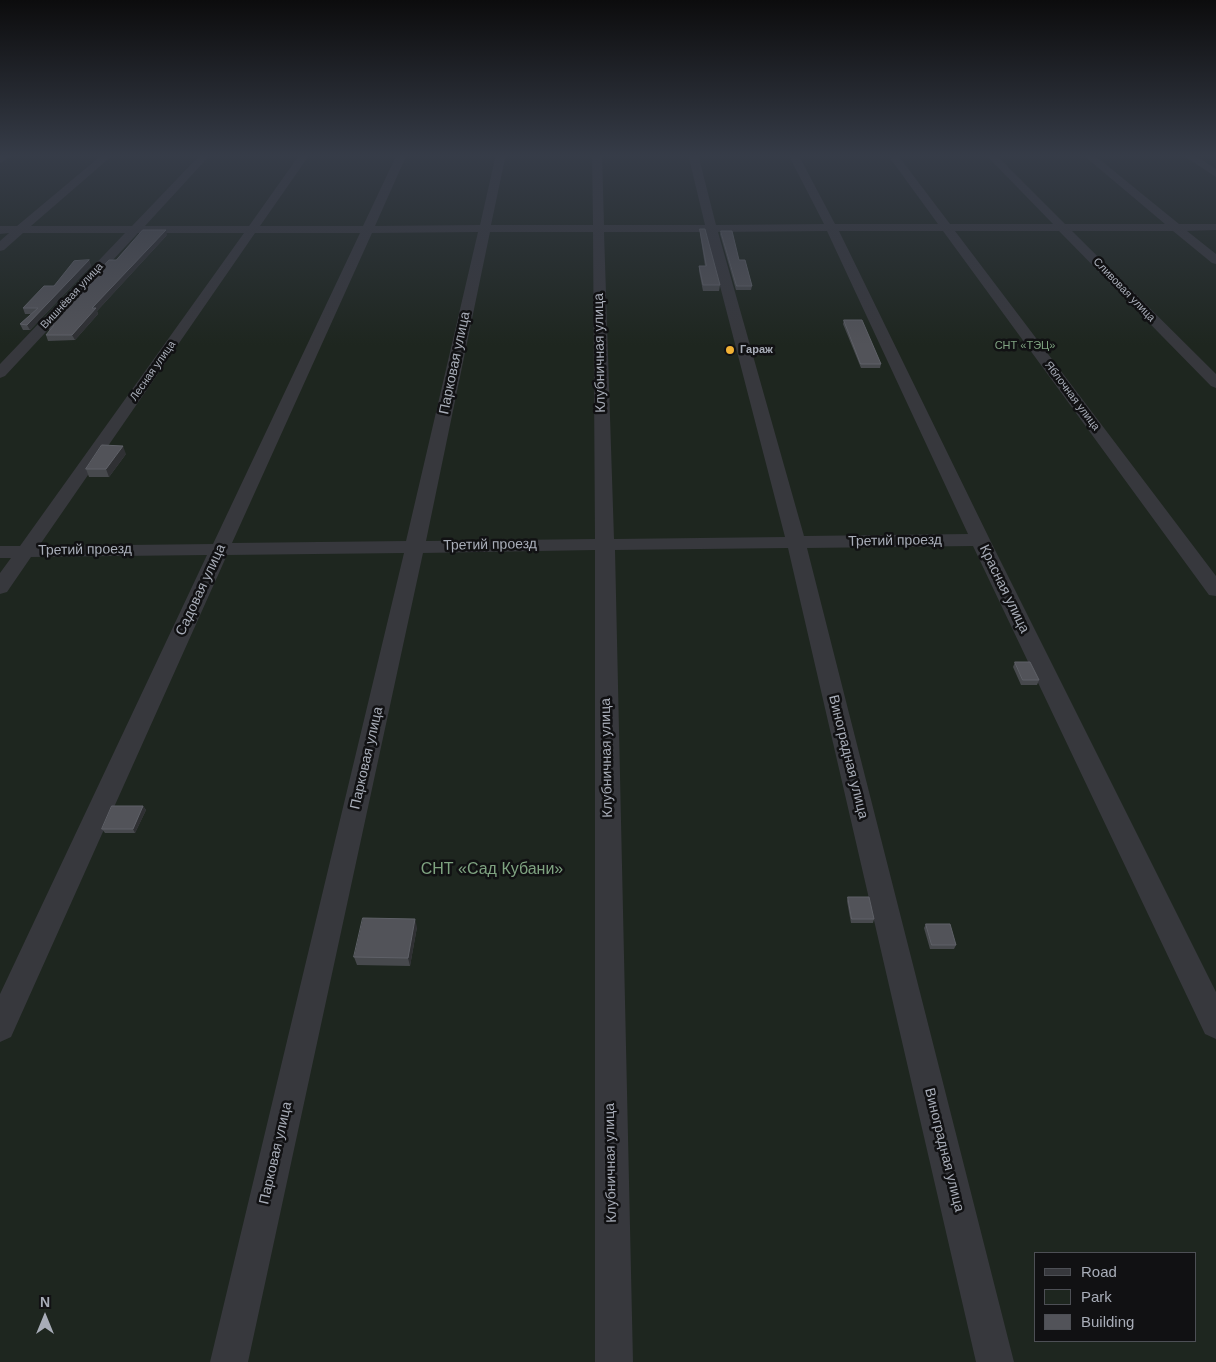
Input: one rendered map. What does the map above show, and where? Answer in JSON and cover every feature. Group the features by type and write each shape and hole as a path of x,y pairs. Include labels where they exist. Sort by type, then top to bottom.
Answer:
{"street":[{"path":"0,247 35,218"},
{"name":"Вишнёвая улица","path":"0,373 147,218"},
{"name":"Лесная улица","path":"0,588 261,218"},
{"name":"Садовая улица","path":"0,1027 373,218"},
{"name":"Парковая улица","path":"229,1362 415,546 486,218"},
{"name":"Клубничная улица","path":"598,218 605,543 614,1362"},
{"name":"Виноградная улица","path":"708,218 796,542 995,1362"},
{"name":"Красная улица","path":"826,218 980,540 1216,1024"},
{"name":"Яблочная улица","path":"941,218 1216,590"},
{"name":"Сливовая улица","path":"1054,218 1216,383"},
{"path":"1165,218 1216,260"},
{"path":"0,230 1216,227"},
{"name":"Третий проезд","path":"0,552 605,543 980,540"}],"green space":[{"name":"СНТ «Сад Кубани»","path":"0,218 1216,218 1216,1362 0,1362"}],"building":[{"path":"700,229 705,229 720,285 703,285 699,266 706,266"},
{"path":"143,230 166,230 92,308 96,308 72,335 46,335 54,325 47,325 109,260 116,260"},
{"path":"721,231 732,231 739,260 745,260 752,286 737,286"},
{"path":"89,260 27,325 20,324 38,308 23,308 44,286 54,286 74,261"},
{"path":"844,320 862,320 881,364 861,364"},
{"path":"102,445 123,446 106,469 86,469"},
{"path":"1015,662 1030,662 1039,680 1023,680"},
{"path":"112,806 143,806 133,829 102,829"},
{"path":"848,897 869,897 874,919 852,919"},
{"path":"363,918 415,919 408,958 354,957"},
{"path":"926,924 950,924 956,945 932,945"}],"place":[{"name":"Гараж","path":"730,350"}],"park label":[{"name":"СНТ «ТЭЦ»","path":"1025,346"}]}
